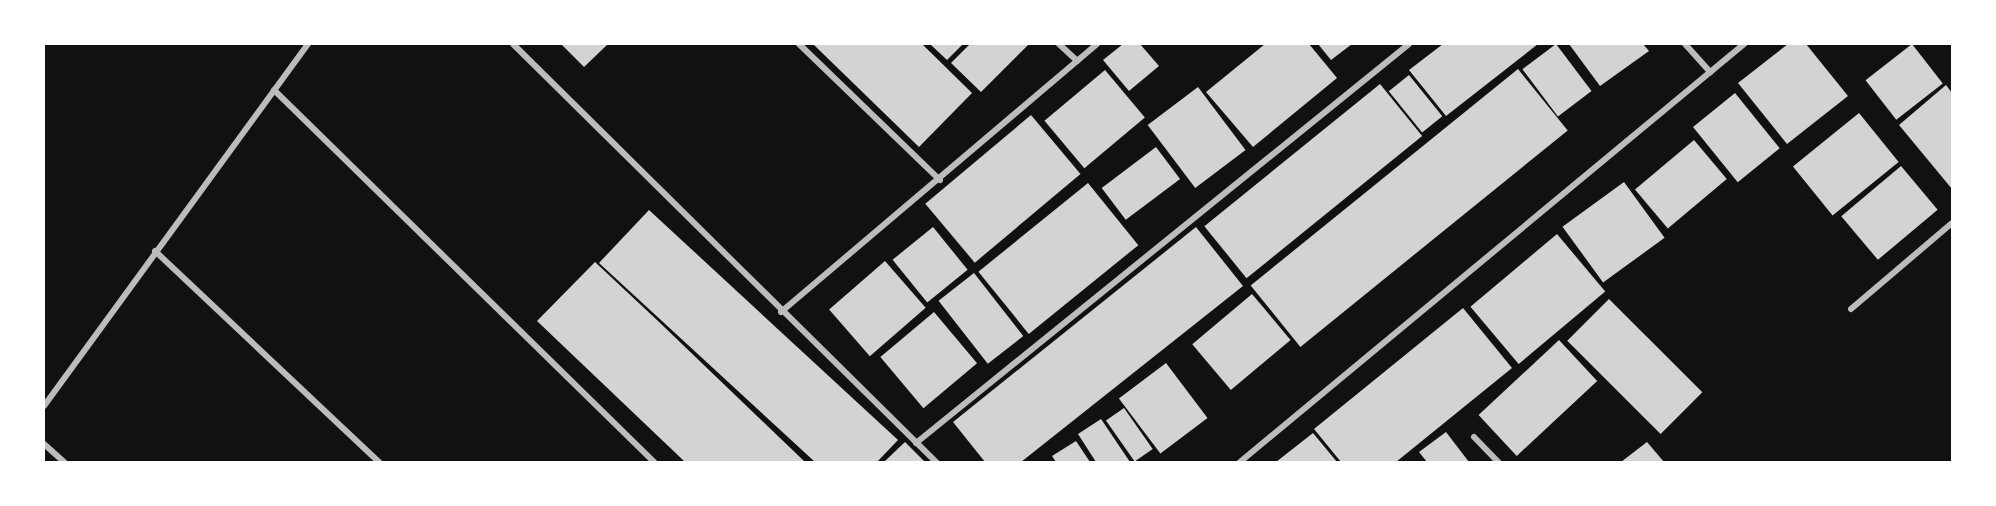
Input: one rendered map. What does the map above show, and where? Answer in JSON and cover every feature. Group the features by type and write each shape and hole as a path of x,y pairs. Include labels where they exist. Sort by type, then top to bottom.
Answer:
{"street":[{"path":"44,406 308,44"},
{"path":"513,44 781,312 936,462"},
{"path":"799,44 940,180"},
{"path":"1059,44 1077,61"},
{"path":"781,312 940,180 1097,44"},
{"path":"916,443 1409,44"},
{"path":"1685,44 1710,72"},
{"path":"1240,462 1744,44"},
{"path":"274,90 654,462"},
{"path":"1851,309 1953,223"},
{"path":"155,251 379,462"},
{"path":"1474,437 1498,462"},
{"path":"44,444 64,462"}],"building":[{"path":"561,44 608,44 584,67"},
{"path":"813,44 922,44 972,93 919,147"},
{"path":"930,44 963,44 947,60"},
{"path":"970,44 1029,44 981,92 951,63"},
{"path":"1123,44 1140,44 1159,66 1129,91 1103,60"},
{"path":"1265,44 1309,44 1337,78 1253,147 1206,92"},
{"path":"1318,44 1352,44 1331,60"},
{"path":"1443,44 1538,44 1446,116 1409,70"},
{"path":"1556,44 1592,91 1558,116 1522,69"},
{"path":"1569,44 1643,44 1649,51 1600,86"},
{"path":"1788,44 1806,44 1848,96 1787,144 1738,83"},
{"path":"1912,44 1943,83 1896,120 1866,80"},
{"path":"1518,69 1568,130 1300,347 1251,285"},
{"path":"1105,70 1145,117 1084,168 1044,121"},
{"path":"1409,75 1442,116 1422,133 1389,91"},
{"path":"1380,84 1422,136 1247,278 1204,226"},
{"path":"1946,85 1952,93 1952,189 1899,125"},
{"path":"1198,87 1246,150 1195,188 1148,125"},
{"path":"1735,93 1780,148 1738,182 1693,127"},
{"path":"1859,113 1899,162 1833,215 1793,166"},
{"path":"1031,115 1080,174 975,263 925,204"},
{"path":"1694,140 1727,179 1668,229 1635,189"},
{"path":"1156,147 1180,179 1126,220 1102,188"},
{"path":"1901,166 1938,210 1878,260 1841,216"},
{"path":"1624,182 1665,238 1603,282 1563,227"},
{"path":"1088,183 1138,245 1029,334 978,272"},
{"path":"649,210 898,440 877,462 815,462 599,263"},
{"path":"933,227 968,270 927,302 893,260"},
{"path":"1196,227 1243,286 1021,462 985,462 953,422"},
{"path":"1557,234 1605,291 1519,364 1470,307"},
{"path":"885,261 926,308 870,356 829,310"},
{"path":"595,262 805,462 684,461 537,321"},
{"path":"974,273 1023,336 988,364 939,301"},
{"path":"1252,294 1291,340 1231,390 1192,344"},
{"path":"1609,299 1702,392 1661,434 1567,341"},
{"path":"1463,308 1512,368 1396,462 1341,462 1314,429"},
{"path":"934,312 977,363 923,408 880,357"},
{"path":"1559,340 1597,381 1517,456 1479,415"},
{"path":"1166,363 1208,418 1160,454 1119,399"},
{"path":"1124,408 1153,449 1135,462 1106,421"},
{"path":"1101,419 1130,462 1096,462 1078,434"},
{"path":"1446,432 1469,462 1427,462 1419,452"},
{"path":"1313,433 1337,462 1276,462"},
{"path":"1076,441 1090,462 1056,462 1052,456"},
{"path":"905,442 925,462 884,462"},
{"path":"1647,442 1664,462 1621,462"}]}
